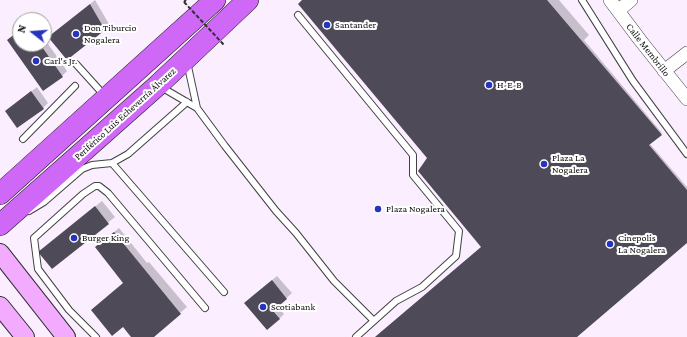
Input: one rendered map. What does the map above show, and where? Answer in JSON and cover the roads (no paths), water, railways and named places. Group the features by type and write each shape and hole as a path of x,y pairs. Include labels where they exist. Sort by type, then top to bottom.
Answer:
{"main road":[{"path":"0,194 214,0"},
{"name":"Periférico Luis Echeverría Álvarez","path":"6,220 158,85 248,0"},
{"path":"158,85 157,63 162,47"},
{"path":"0,253 66,337"},
{"path":"0,306 25,337"}],"street":[{"path":"614,5 631,0"},
{"name":"Calle Membrillo","path":"614,5 687,99"},
{"path":"664,71 687,53"}],"lane":[{"path":"582,0 633,81 687,154"},
{"path":"298,16 413,155 413,175 459,231 456,256 422,287 396,301 356,337"},
{"path":"186,58 197,108"},
{"path":"76,64 106,98"},
{"path":"158,85 197,108 276,211 296,233 334,281 374,321"},
{"path":"23,139 75,86"},
{"path":"6,220 35,208 57,192 87,166 112,163 128,154 187,102"},
{"path":"112,163 224,292"},
{"path":"96,337 69,310 38,269 34,238 83,194 95,186 99,186 108,193 205,308"}],"place":[{"name":"Santander","path":"327,25"},
{"name":"Don Tiburcio Nogalera","path":"76,34"},
{"name":"Carl's Jr.","path":"36,61"},
{"name":"H-E-B","path":"489,85"},
{"name":"Plaza La Nogalera","path":"544,164"},
{"name":"Plaza Nogalera","path":"378,209"},
{"name":"Burger King","path":"74,238"},
{"name":"Cinepolis La Nogalera","path":"610,244"},
{"name":"Scotiabank","path":"263,307"}]}
